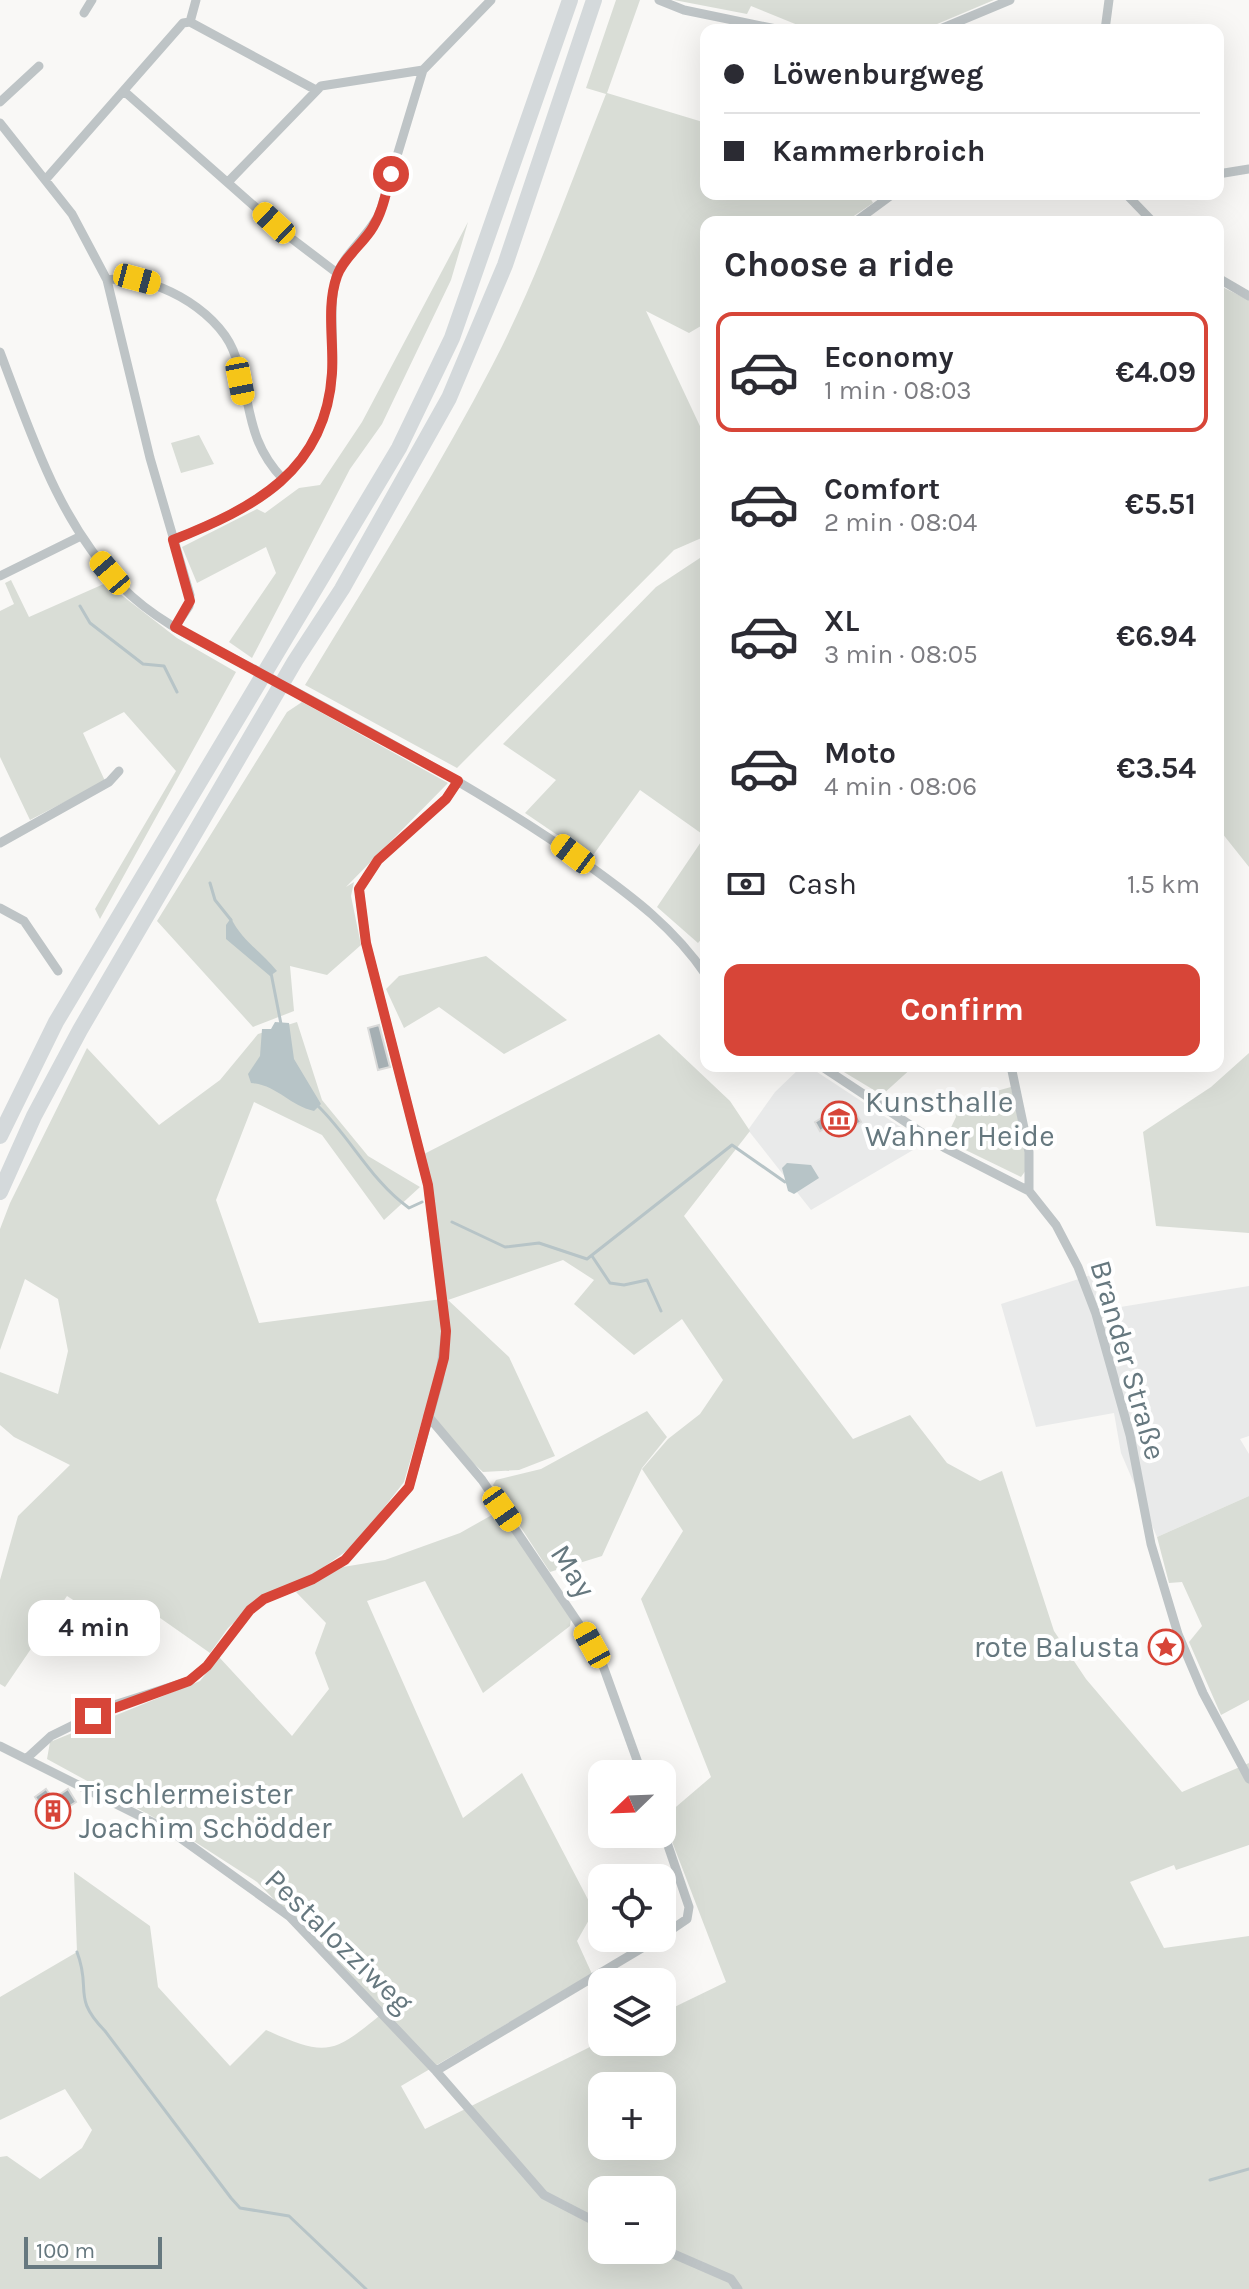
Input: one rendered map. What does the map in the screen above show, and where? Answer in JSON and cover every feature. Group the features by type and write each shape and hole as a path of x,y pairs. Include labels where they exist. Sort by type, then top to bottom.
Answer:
{"highway":[{"path":"0,1136 56,1022 399,448 452,338 570,0"},
{"path":"0,1192 34,1116 80,1030 295,661 342,589 449,398 505,265 594,0"}],"street":[{"path":"84,13 92,0"},
{"path":"190,22 196,0"},
{"path":"173,540 248,508 283,479 302,458 319,426 328,399 333,356 331,305 337,273 373,228 380,212 423,70 491,0"},
{"path":"659,0 684,10 752,24"},
{"path":"952,24 1010,0"},
{"path":"1106,24 1109,0"},
{"path":"46,179 183,23 190,22 316,90"},
{"path":"0,102 39,66"},
{"path":"229,181 316,90 327,84 423,70"},
{"path":"125,92 287,235 337,273"},
{"path":"0,123 46,179 81,229 107,280 190,601 175,627"},
{"path":"1224,173 1249,169"},
{"path":"863,216 885,200"},
{"path":"1132,200 1147,216"},
{"path":"107,280 137,279 169,289 220,330 234,352 252,433 270,466 283,479"},
{"path":"1224,281 1249,296"},
{"path":"0,352 50,479 79,537 122,587 175,627 526,821 638,899 680,941 700,967"},
{"path":"0,576 79,537"},
{"path":"0,843 109,782 119,771"},
{"path":"27,1758 51,1736 114,1705 189,1681 207,1666 250,1610 264,1599 313,1579 345,1560 409,1487 444,1358 446,1331 428,1185 366,943 359,889 378,860 446,799 458,781"},
{"path":"0,908 24,921 58,971"},
{"name":"Brander Straße","path":"830,1072 945,1148 1029,1191 1056,1225 1087,1288 1130,1435 1151,1544 1178,1634 1203,1693 1249,1779"},
{"path":"1012,1072 1029,1152 1029,1191"},
{"name":"May","path":"428,1416 482,1480 583,1630 602,1663 637,1760"},
{"name":"Pestalozziweg","path":"0,1746 172,1832 289,1916 436,2071 544,2195 588,2218"},
{"path":"676,1869 689,1907 687,1919 676,1926"},
{"path":"436,2071 635,1952"},
{"path":"676,2255 731,2279 738,2289"}],"shaded area":[{"path":"616,0 640,0 607,93 700,121 700,200 871,200 873,203 854,216 700,216 700,327 689,333 646,311 700,426 700,539 674,550 457,768 305,685 449,446 525,298 606,94 586,88"},
{"path":"674,0 994,0 937,24 795,24 751,6 747,14"},
{"path":"468,222 451,280 382,424 350,469 252,658 229,642 276,573 266,547 197,583 182,547 257,509 265,513 299,488 320,485 362,422"},
{"path":"1224,288 1249,300 1249,867 1224,836"},
{"path":"199,435 214,464 181,473 171,443"},
{"path":"700,558 700,832 640,790 591,858 525,813 556,780 503,744 656,587"},
{"path":"11,580 29,617 106,583 177,638 236,672 100,919 95,909 176,771 124,712 83,733 105,781 30,820 0,757 0,611 14,604 5,583"},
{"path":"302,702 448,783 346,887 354,882 351,896 361,945 327,975 290,966 294,1011 253,1027 157,921 287,712"},
{"path":"700,843 700,941 698,943 657,907"},
{"path":"231,918 277,971 270,976 226,939 226,925"},
{"path":"486,956 567,1020 504,1054 439,1007 404,1028 386,989 399,976"},
{"path":"275,1022 289,1023 294,1059 321,1104 314,1111 251,1083 248,1074 260,1056 262,1029 271,1029"},
{"path":"297,1022 322,1100 368,1156 420,1187 384,1220 322,1135 254,1102 216,1200 259,1323 442,1299 424,1154 659,1034 730,1101 750,1131 684,1216 853,1439 910,1415 947,1463 980,1481 1002,1471 1054,1631 1086,1679 1182,1792 1249,1763 1249,1845 1176,1870 1174,1865 1130,1882 1164,1948 1249,1936 1249,2289 0,2289 0,2157 7,2156 40,2179 82,2148 92,2130 65,2089 0,2120 0,1997 77,1952 74,1872 150,1926 158,1987 230,2066 266,2030 303,2045 328,2047 352,2037 384,2012 257,1882 175,1829 47,1759 50,1742 200,1681 219,1657 292,1736 329,1689 315,1653 326,1623 296,1592 343,1567 385,1560 460,1533 499,1511 571,1619 570,1626 483,1693 425,1581 367,1601 463,1818 522,1773 588,1900 588,1922 577,1941 589,1968 588,1976 401,2086 425,2129 588,2048 588,2056 676,2056 676,2006 726,1982 675,1848 676,1807 711,1777 641,1599 683,1531 642,1469 668,1439 700,1414 723,1380 682,1319 634,1355 574,1304 594,1280 563,1260 448,1300 509,1357 555,1456 519,1470 483,1472 423,1417 404,1482 355,1545 311,1576 262,1596 228,1628 210,1653 153,1613 132,1638 67,1596 5,1687 0,1684 0,1580 18,1516 70,1465 14,1437 0,1425 0,1372 58,1394 68,1351 58,1299 25,1279 0,1350 0,1229 87,1048 159,1125 220,1080 258,1034"},
{"path":"1249,1053 1249,1233 1156,1226 1143,1132 1211,1087"},
{"path":"796,1072 817,1072 925,1143 811,1210 748,1130 775,1092"},
{"path":"844,1072 907,1072 882,1095"},
{"path":"1011,1087 1029,1166 1021,1177 945,1140 956,1117 953,1103"},
{"path":"787,1163 811,1165 819,1178 794,1194 788,1191 782,1168"},
{"path":"1091,1275 1102,1310 1249,1286 1249,1436 1240,1439 1249,1454 1249,1496 1157,1537 1121,1453 1114,1413 1036,1427 1001,1304"},
{"path":"647,1411 667,1437 642,1468 602,1556 550,1572 493,1485 496,1480 541,1469"},
{"path":"1249,1496 1249,1700 1221,1715 1189,1642 1202,1626 1182,1582 1169,1583 1157,1537"}],"building":[{"path":"379,1025 390,1067 378,1070 368,1028"},
{"name":"Kunsthalle Wahner Heide","path":"852,1107 861,1122 840,1134 833,1123 820,1131 815,1122 835,1110 838,1116"},
{"name":"Tischlermeister Joachim Schödder","path":"46,1789 53,1799 68,1789 76,1802 50,1819 35,1797"}],"waterway":[{"path":"80,606 90,623 143,664 164,666 177,692"},
{"path":"210,883 215,900 231,920"},
{"path":"271,973 281,1024"},
{"path":"318,1106 383,1185 409,1208 422,1202"},
{"path":"452,1222 505,1247 539,1243 587,1259 732,1145 785,1182"},
{"path":"592,1256 610,1283 624,1285 647,1280 661,1311"},
{"path":"77,1952 88,2009 231,2198 240,2208 289,2216 366,2289"},
{"path":"1210,2180 1249,2169"}],"place":[{"name":"Kunsthalle Wahner Heide","path":"839,1119"},
{"name":"rote Balusta","path":"1166,1647"},
{"name":"Tischlermeister Joachim Schödder","path":"53,1811"}],"route":[{"path":"93,1716 114,1705 189,1681 207,1666 250,1610 264,1599 334,1567 368,1538 409,1487 444,1358 445,1319 436,1272 428,1185 388,1016 366,943 359,889 378,860 400,837 446,799 458,781 175,627 190,601 173,540 235,515 267,495 302,458 319,426 332,378 331,305 337,273 373,228 391,174"}]}
